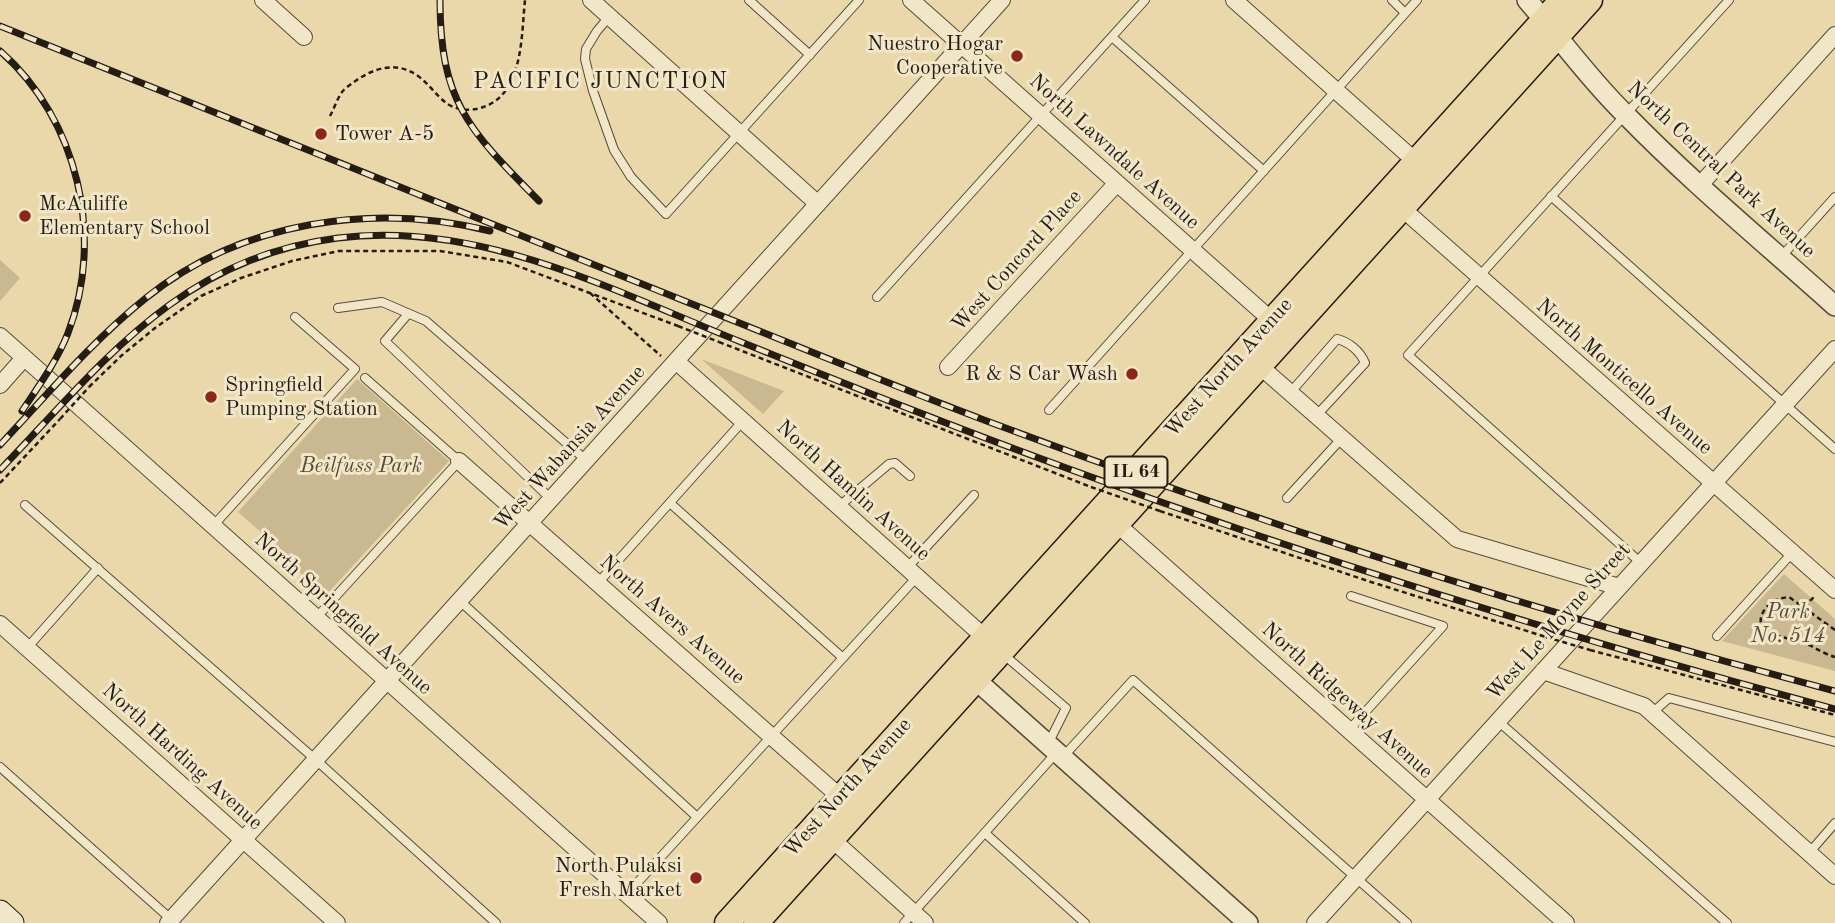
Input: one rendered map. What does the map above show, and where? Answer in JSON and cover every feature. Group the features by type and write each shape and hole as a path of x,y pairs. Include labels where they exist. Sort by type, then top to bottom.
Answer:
{"main road":[{"name":"West North Avenue","path":"1550,28 1562,0"},
{"name":"West North Avenue","path":"727,923 849,804 1550,28 1590,0"},
{"name":"West North Avenue","path":"756,923 823,832"},
{"path":"0,912 12,923"}],"street":[{"path":"263,0 304,37"},
{"name":"North Lawndale Avenue","path":"911,0 1279,328"},
{"name":"West Wabansia Avenue","path":"172,922 1002,0"},
{"path":"1234,0 1424,169"},
{"name":"North Central Park Avenue","path":"1527,0 1625,115 1835,306"},
{"path":"601,6 818,204"},
{"path":"1700,185 1835,35"},
{"name":"West Concord Place","path":"948,367 1117,183"},
{"name":"North Monticello Avenue","path":"1394,202 1835,590"},
{"name":"North Springfield Avenue","path":"0,336 659,923"},
{"name":"West Le Moyne Street","path":"1315,923 1835,348"},
{"path":"0,385 24,358"},
{"path":"1251,359 1457,539 1619,587"},
{"name":"North Hamlin Avenue","path":"675,364 992,645"},
{"name":"North Avers Avenue","path":"459,461 849,804"},
{"name":"North Ridgeway Avenue","path":"1108,517 1566,923"},
{"name":"North Harding Avenue","path":"0,624 337,923"},
{"path":"1543,671 1644,706 1835,876"},
{"path":"967,672 1248,923"},
{"path":"823,832 914,919"}],"lane":[{"path":"749,0 810,55"},
{"path":"601,6 597,31 586,49 585,59 593,91 614,150 631,177 666,214 859,0"},
{"path":"877,297 1144,0"},
{"path":"1392,0 1405,13"},
{"path":"1049,410 1417,0"},
{"path":"1641,563 1408,355 1729,0"},
{"path":"1111,37 1264,171"},
{"path":"1551,196 1835,449"},
{"path":"1781,257 1835,197"},
{"path":"338,308 383,302 426,321 587,461"},
{"path":"408,314 385,341 552,500"},
{"path":"213,526 355,369 295,317"},
{"path":"1290,393 1337,339 1345,341 1361,355 1364,363 1316,416"},
{"path":"316,618 459,461 365,378"},
{"path":"598,583 742,422"},
{"path":"1287,498 1342,438"},
{"path":"837,508 889,464 895,463 911,476"},
{"path":"626,894 843,658 974,495"},
{"path":"670,503 843,658"},
{"path":"25,505 316,760 496,923"},
{"path":"1717,636 1793,553"},
{"path":"27,648 98,568"},
{"path":"1349,730 1443,626 1351,596"},
{"path":"460,601 697,817"},
{"path":"992,645 1066,708 1056,751"},
{"path":"914,919 1056,751 1133,680 1407,923"},
{"path":"1652,713 1669,698 1835,743"},
{"path":"1498,721 1727,923"},
{"path":"0,766 172,922"},
{"path":"1809,853 1835,823"},
{"path":"985,833 1085,923"}],"path":[{"path":"330,116 343,90 383,66 399,66 417,75 446,103 467,111 485,107 504,94 516,74 526,0"},
{"path":"0,483 89,387 146,335 201,296 241,278 292,261 339,251 384,249 453,253 507,262 588,291 1091,486 1368,581 1590,650 1835,715"},
{"path":"588,291 675,364"},
{"path":"1835,630 1789,597 1775,600 1763,611 1760,622 1776,637 1799,641 1835,657"},
{"path":"1804,607 1814,597"}],"green space":[{"path":"0,260 20,278 0,301"},
{"path":"701,359 784,391 763,414"},
{"name":"Beilfuss Park","path":"357,379 449,461 326,595 297,570 299,566 238,512"},
{"name":"Park No. 514","path":"1784,574 1835,619 1835,671 1722,641"}],"railway":[{"path":"440,0 441,35 446,65 453,90 464,113 494,155 539,201"},
{"path":"0,26 874,377 1089,459 1300,532 1513,600 1835,691"},
{"path":"0,51 27,79 49,110 66,145 77,181 83,220 84,258 79,296 68,333 53,364 22,411"},
{"path":"0,445 70,369 126,315 183,272 224,251 266,235 355,219 401,218 446,222 490,231"},
{"path":"0,470 74,391 148,321 188,292 233,268 282,249 338,238 391,235 443,239 545,264 595,282 946,423 1258,536 1545,627 1835,709"}],"place":[{"name":"Nuestro Hogar Cooperative","path":"1017,56"},
{"name":"Tower A-5","path":"321,134"},
{"name":"McAuliffe Elementary School","path":"25,216"},
{"name":"R & S Car Wash","path":"1132,374"},
{"name":"Springfield Pumping Station","path":"211,397"},
{"name":"North Pulaksi Fresh Market","path":"696,878"}],"district":[{"name":"PACIFIC JUNCTION","path":"601,82"}]}
